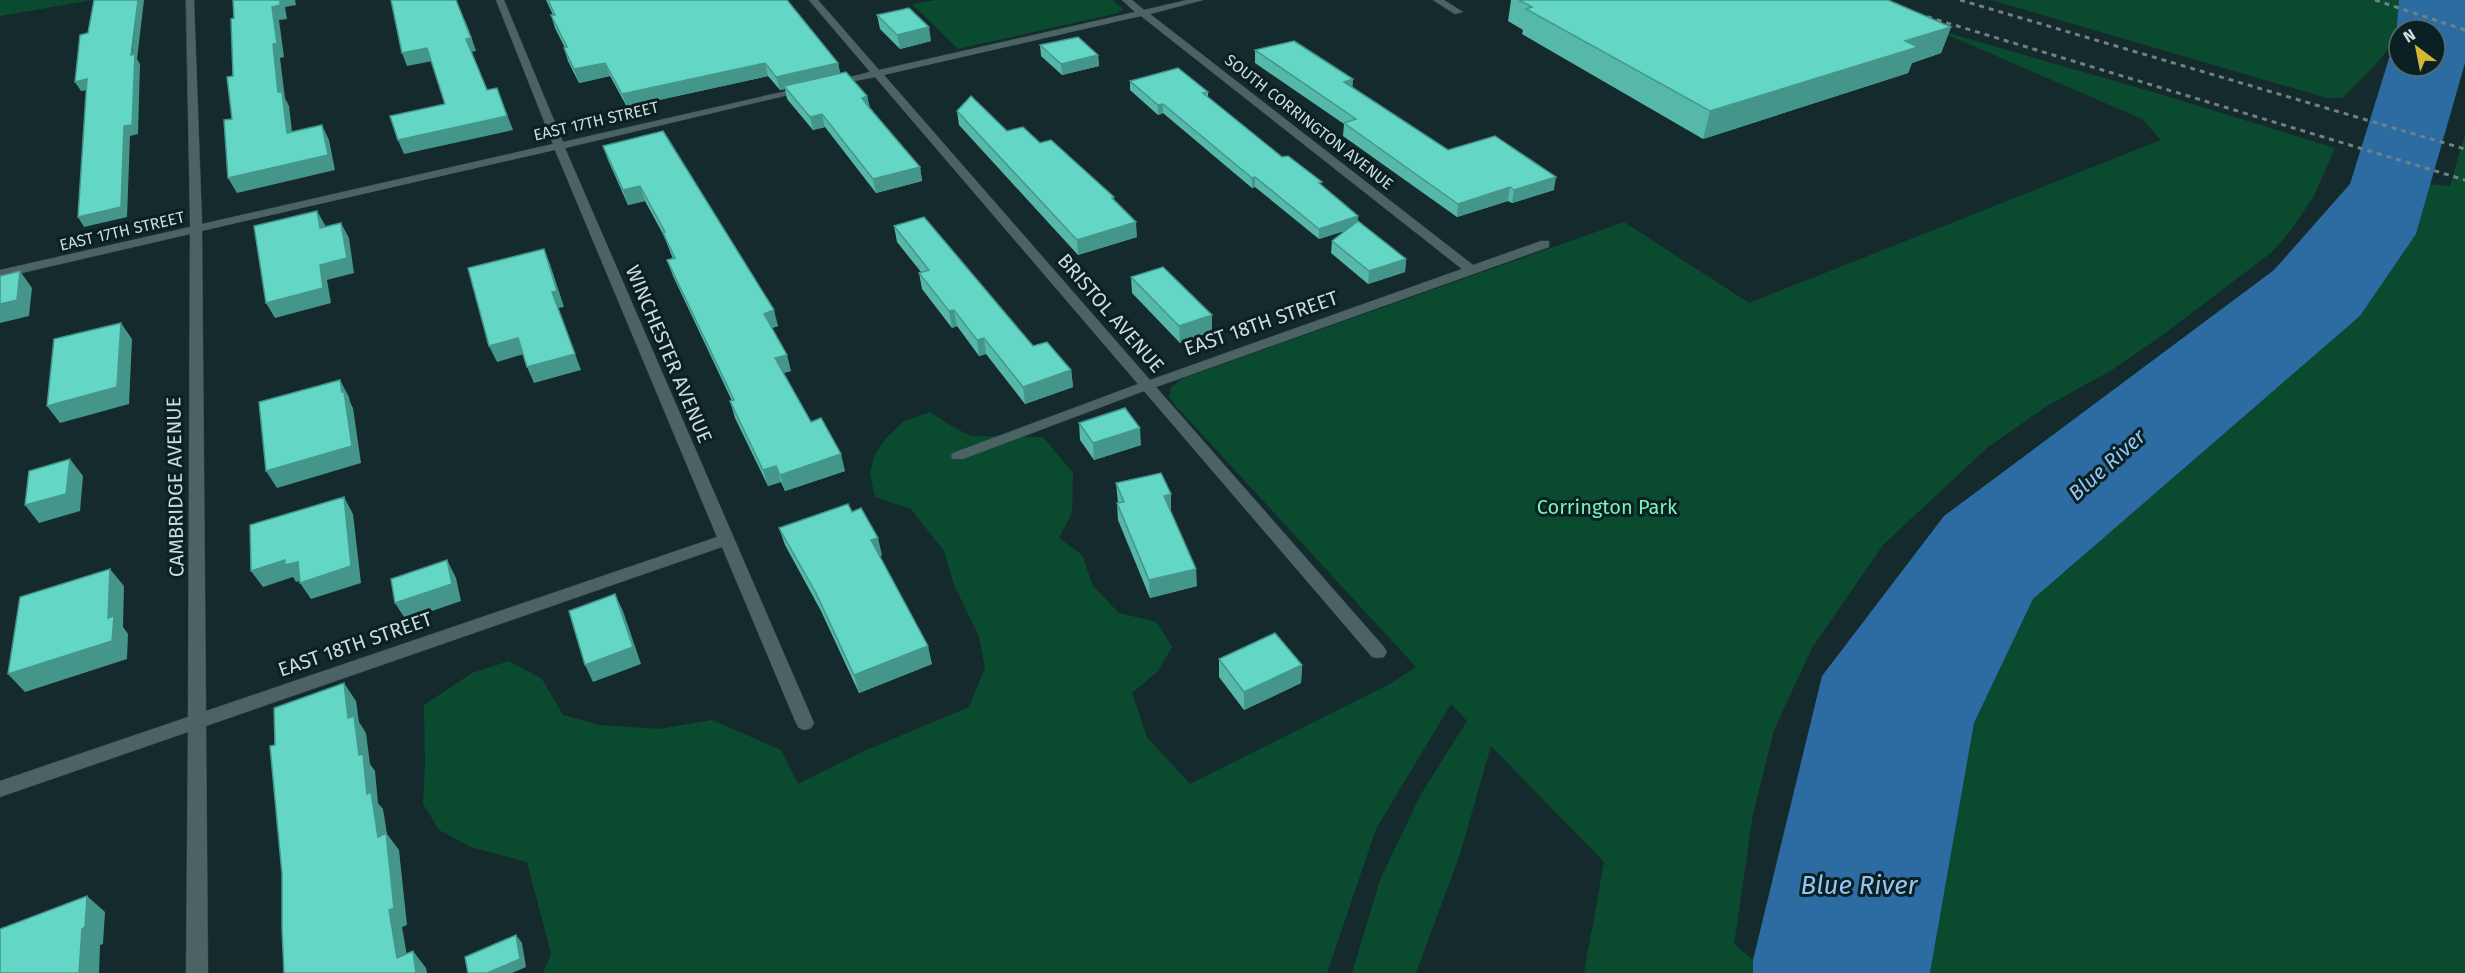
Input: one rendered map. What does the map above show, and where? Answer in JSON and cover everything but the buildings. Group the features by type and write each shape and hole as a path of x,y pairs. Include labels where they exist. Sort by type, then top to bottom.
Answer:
{"street":[{"name":"CAMBRIDGE AVENUE","path":"190,0 196,229 197,973"},
{"name":"WINCHESTER AVENUE","path":"500,0 590,220 805,723"},
{"name":"BRISTOL AVENUE","path":"813,0 1378,652"},
{"name":"SOUTH CORRINGTON AVENUE","path":"1126,0 1472,270"},
{"name":"EAST 17TH STREET","path":"0,274 560,144 1199,0"},
{"path":"1437,0 1458,12"},
{"name":"EAST 18TH STREET","path":"958,456 1146,386 1545,244"},
{"name":"EAST 18TH STREET","path":"0,789 725,540"}],"green space":[{"path":"0,0 93,0 0,16"},
{"path":"936,0 1112,0 1123,9 1118,13 958,49 912,4"},
{"path":"1991,0 2399,0 2399,18 2387,18 2387,49 2343,98 2327,98"},
{"name":"Corrington Park","path":"1934,29 2153,92 2335,148 2314,196 2291,230 2272,252 2164,334 2112,370 2047,406 1987,448 1883,545 1812,648 1774,730 1753,814 1734,944 1753,960 1753,973 1584,973 1604,862 1491,746 1460,854 1416,973 1352,973 1380,880 1421,794 1467,721 1451,704 1376,829 1327,973 543,973 551,954 527,862 471,847 439,830 423,804 424,705 472,673 509,661 542,679 563,715 600,725 659,729 712,720 781,750 798,784 864,751 969,707 985,668 979,636 954,585 944,551 911,509 875,497 870,474 874,456 885,439 904,421 930,412 971,436 1043,437 1073,473 1072,513 1059,538 1082,555 1093,586 1119,613 1157,622 1172,647 1158,671 1132,693 1147,737 1190,784 1390,684 1416,667 1175,405 1169,397 1171,388 1181,379 1624,222 1749,303 2161,140 2142,119"},
{"path":"2465,134 2465,973 1930,973 1974,723 2033,599 2360,316 2416,234 2430,184 2450,186"}],"water":[{"name":"Blue River","path":"2399,0 2465,0 2465,63 2416,234 2360,316 2033,599 1974,723 1930,973 1753,973 1753,960 1822,676 1944,516 2274,270 2350,184 2387,65 2387,78 2447,78 2447,18 2398,18"}],"railway":[{"path":"1960,0 2465,149"},
{"path":"2375,0 2465,30"},
{"path":"1908,11 2465,180"}]}
